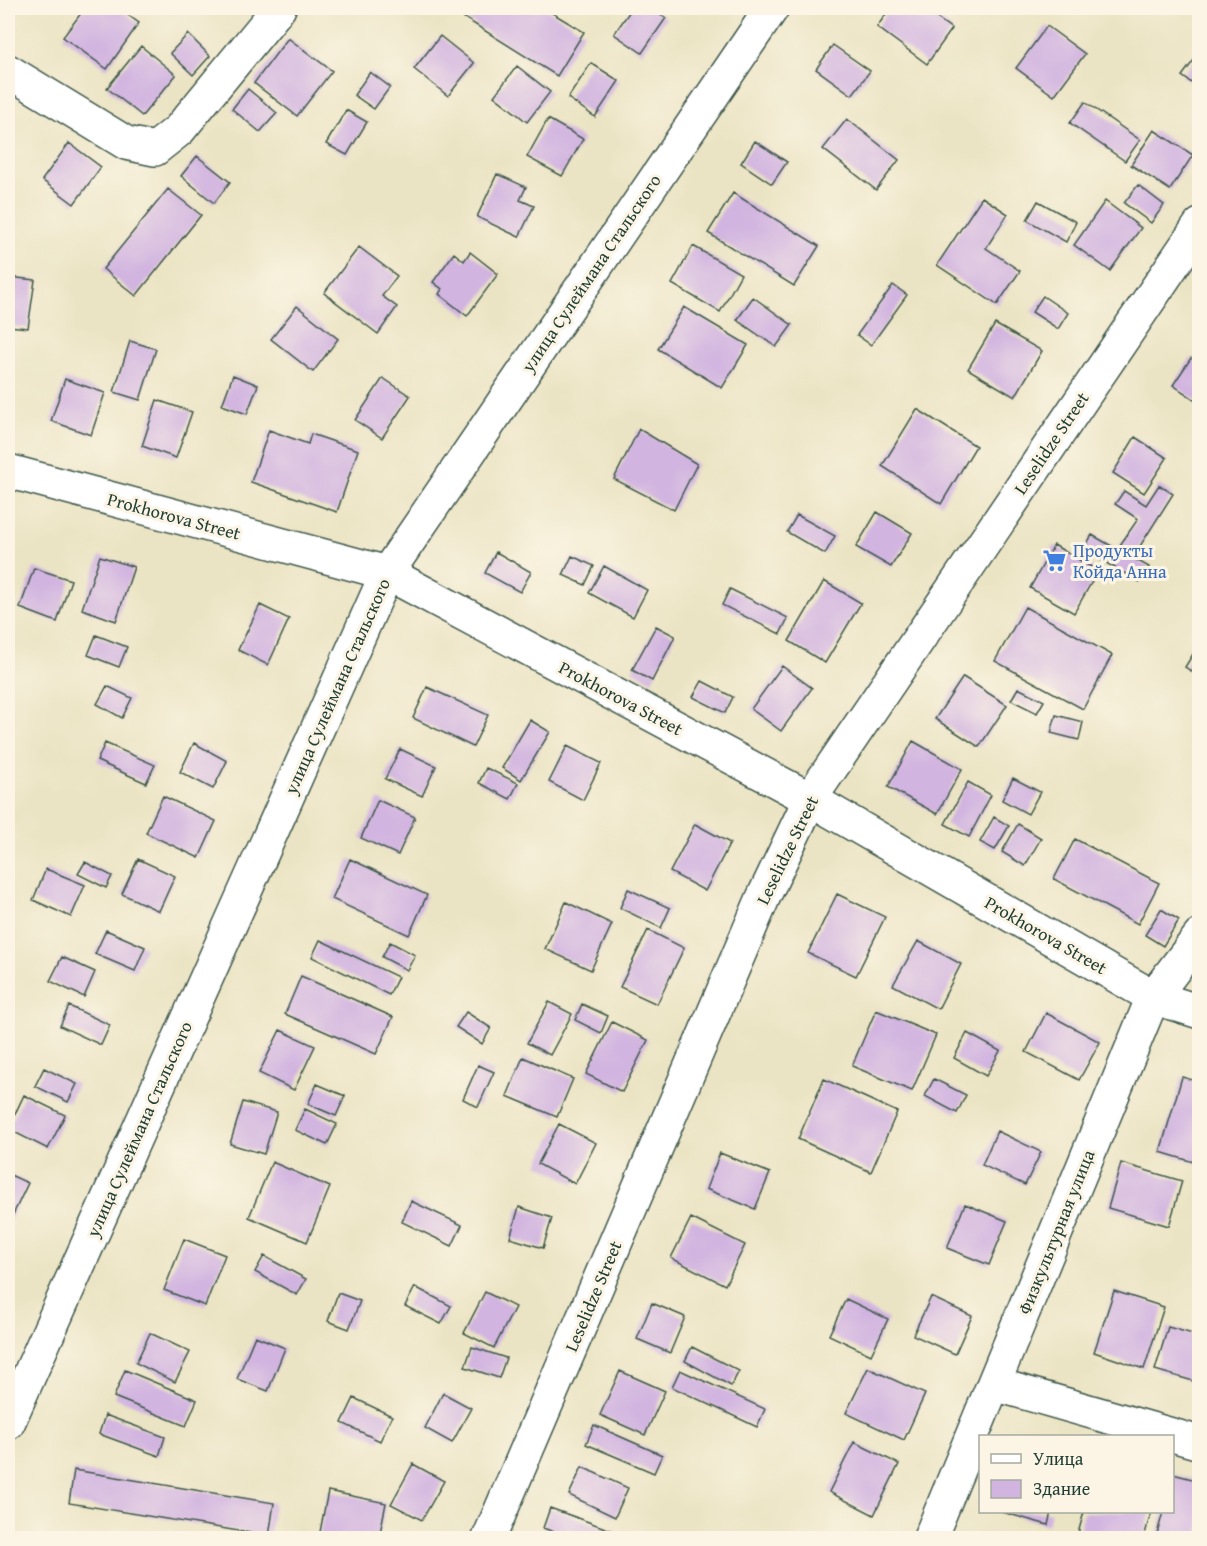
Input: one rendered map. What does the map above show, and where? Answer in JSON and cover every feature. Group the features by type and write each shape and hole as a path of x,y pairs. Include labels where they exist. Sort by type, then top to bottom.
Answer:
{"street":[{"path":"8,71 126,143 154,149 179,130 279,8"},
{"name":"улица Сулеймана Стальского","path":"8,1423 387,573 772,8"},
{"name":"Leselidze Street","path":"489,1539 763,898 810,799 1200,225"},
{"name":"Prokhorova Street","path":"8,471 387,573 810,799 1154,997 1200,1012"},
{"name":"Физкультурная улица","path":"930,1539 1154,997 1200,936"},
{"path":"994,1384 1172,1435"},
{"path":"1174,1436 1200,1443"}],"building":[{"path":"85,8 118,8 139,23 107,69 63,37"},
{"path":"469,8 544,8 584,32 557,76 463,17"},
{"path":"632,8 651,8 666,18 642,53 614,34"},
{"path":"890,8 923,8 952,29 927,64 877,27"},
{"path":"1047,26 1085,54 1054,96 1016,68"},
{"path":"188,34 210,56 193,75 170,53"},
{"path":"440,36 474,63 448,96 414,69"},
{"path":"288,38 332,71 297,116 254,83"},
{"path":"833,45 870,71 852,95 816,69"},
{"path":"141,46 176,75 142,116 107,88"},
{"path":"1200,52 1200,89 1182,76"},
{"path":"591,63 619,81 595,117 568,98"},
{"path":"517,66 550,92 527,122 494,96"},
{"path":"370,72 390,87 374,109 354,95"},
{"path":"248,89 277,113 260,132 232,109"},
{"path":"1085,102 1140,140 1125,161 1070,123"},
{"path":"346,110 367,122 347,155 326,144"},
{"path":"548,119 583,139 562,176 527,157"},
{"path":"847,119 899,160 876,190 823,149"},
{"path":"1154,130 1193,155 1170,190 1131,165"},
{"path":"755,141 787,162 772,184 741,163"},
{"path":"69,143 101,167 74,204 42,180"},
{"path":"197,156 230,182 214,203 181,176"},
{"path":"497,174 526,187 520,200 534,206 519,237 477,217"},
{"path":"1138,185 1164,205 1151,223 1124,203"},
{"path":"168,189 201,215 136,296 103,269"},
{"path":"733,193 819,246 794,286 708,233"},
{"path":"982,197 1008,214 986,248 1020,271 997,305 937,265"},
{"path":"1038,201 1076,222 1066,242 1027,220"},
{"path":"1105,201 1141,228 1110,271 1074,245"},
{"path":"693,246 741,274 720,312 672,284"},
{"path":"359,247 397,276 382,296 397,307 378,334 324,293"},
{"path":"470,252 498,274 467,316 439,294 442,289 433,282 454,253 464,261"},
{"path":"8,277 35,280 28,328 8,326"},
{"path":"893,285 907,295 871,345 857,335"},
{"path":"1043,296 1068,313 1058,329 1032,312"},
{"path":"753,297 792,325 776,347 737,320"},
{"path":"297,306 338,339 313,372 271,339"},
{"path":"684,307 748,345 722,388 658,349"},
{"path":"995,324 1042,351 1015,397 968,369"},
{"path":"130,341 156,349 140,400 114,392"},
{"path":"1191,358 1200,364 1200,403 1173,385"},
{"path":"233,375 258,385 247,414 222,405"},
{"path":"383,378 410,396 382,438 355,420"},
{"path":"65,379 105,393 91,435 51,421"},
{"path":"157,400 192,412 176,458 142,446"},
{"path":"917,409 976,446 941,504 882,466"},
{"path":"639,429 697,464 674,510 614,479"},
{"path":"269,430 308,444 311,434 358,450 337,512 251,482"},
{"path":"1135,437 1167,458 1144,493 1113,473"},
{"path":"1159,485 1173,494 1135,554 1120,545 1138,519 1115,504 1124,491 1146,505"},
{"path":"877,512 912,533 891,567 856,547"},
{"path":"797,515 835,536 825,554 787,532"},
{"path":"1092,535 1149,567 1140,582 1083,550"},
{"path":"1054,545 1098,571 1074,613 1030,588"},
{"path":"496,552 531,572 520,592 485,573"},
{"path":"100,556 134,567 116,621 82,609"},
{"path":"572,556 594,566 585,585 563,575"},
{"path":"604,566 647,590 633,617 589,593"},
{"path":"34,568 71,580 57,622 20,608"},
{"path":"824,581 861,603 825,663 789,641"},
{"path":"730,589 788,618 780,634 722,605"},
{"path":"260,605 289,619 268,665 238,650"},
{"path":"1025,607 1112,655 1083,709 995,661"},
{"path":"656,626 675,636 652,681 632,670"},
{"path":"96,635 127,647 119,667 88,655"},
{"path":"1196,649 1200,652 1200,677 1185,667"},
{"path":"782,666 812,688 781,731 751,709"},
{"path":"963,677 1007,705 979,747 935,719"},
{"path":"702,681 733,697 725,713 693,697"},
{"path":"107,686 132,698 122,718 97,704"},
{"path":"427,687 488,715 473,747 413,718"},
{"path":"1018,688 1044,701 1037,713 1011,700"},
{"path":"1056,715 1083,722 1079,740 1051,733"},
{"path":"530,720 550,732 521,780 502,768"},
{"path":"913,741 962,769 937,814 888,787"},
{"path":"105,743 155,765 146,783 97,761"},
{"path":"194,743 227,761 213,789 180,772"},
{"path":"567,746 601,763 583,800 549,782"},
{"path":"400,749 436,766 422,796 385,779"},
{"path":"486,768 518,783 510,799 479,783"},
{"path":"1013,778 1040,792 1028,814 1002,800"},
{"path":"968,782 991,795 969,837 945,824"},
{"path":"163,796 216,821 199,858 146,833"},
{"path":"378,800 415,817 398,855 361,838"},
{"path":"994,817 1009,826 995,850 980,842"},
{"path":"695,824 730,843 705,891 670,872"},
{"path":"1018,824 1041,838 1025,866 1002,852"},
{"path":"1075,839 1159,883 1138,924 1054,879"},
{"path":"138,859 175,876 159,911 122,894"},
{"path":"350,859 427,895 409,935 332,899"},
{"path":"85,862 112,876 106,888 78,874"},
{"path":"46,869 85,885 71,917 33,900"},
{"path":"628,889 670,908 661,928 620,908"},
{"path":"837,894 885,917 856,976 808,953"},
{"path":"566,902 612,924 591,970 545,949"},
{"path":"1161,909 1179,920 1163,946 1145,935"},
{"path":"106,930 145,947 135,971 95,954"},
{"path":"648,930 684,948 657,1004 620,987"},
{"path":"320,940 398,977 389,995 312,957"},
{"path":"918,941 961,964 938,1009 893,985"},
{"path":"390,942 415,955 407,970 382,957"},
{"path":"62,957 95,972 84,997 50,981"},
{"path":"301,976 393,1017 376,1054 285,1014"},
{"path":"549,1002 572,1014 550,1055 527,1043"},
{"path":"582,1004 608,1016 601,1033 575,1020"},
{"path":"69,1006 110,1025 101,1045 60,1026"},
{"path":"876,1010 936,1035 912,1091 852,1066"},
{"path":"466,1012 491,1028 482,1044 456,1027"},
{"path":"1046,1013 1100,1042 1079,1080 1026,1052"},
{"path":"612,1022 648,1040 622,1092 586,1074"},
{"path":"280,1030 315,1046 294,1090 259,1073"},
{"path":"967,1033 1000,1051 986,1076 954,1058"},
{"path":"523,1057 573,1079 557,1117 507,1096"},
{"path":"478,1065 494,1072 478,1107 463,1099"},
{"path":"44,1068 77,1084 68,1102 35,1086"},
{"path":"1182,1077 1200,1082 1200,1164 1160,1152"},
{"path":"824,1079 897,1112 871,1172 798,1139"},
{"path":"934,1079 966,1095 957,1113 925,1096"},
{"path":"317,1084 345,1096 336,1116 308,1104"},
{"path":"24,1095 65,1115 48,1149 8,1129"},
{"path":"243,1102 277,1112 264,1154 230,1144"},
{"path":"305,1109 337,1124 327,1145 295,1130"},
{"path":"559,1124 596,1143 575,1184 538,1164"},
{"path":"997,1131 1041,1152 1025,1185 982,1165"},
{"path":"720,1153 770,1173 755,1209 706,1189"},
{"path":"272,1162 330,1187 307,1242 249,1217"},
{"path":"1121,1163 1182,1181 1169,1226 1108,1208"},
{"path":"8,1174 28,1183 10,1221 8,1220"},
{"path":"411,1201 462,1225 452,1246 402,1222"},
{"path":"965,1204 1007,1221 989,1265 947,1248"},
{"path":"519,1207 552,1218 543,1248 510,1238"},
{"path":"691,1218 745,1245 725,1285 671,1258"},
{"path":"184,1239 225,1255 205,1306 164,1290"},
{"path":"264,1256 306,1279 297,1295 255,1272"},
{"path":"415,1287 451,1306 441,1324 405,1306"},
{"path":"1114,1291 1164,1307 1144,1369 1094,1352"},
{"path":"485,1292 515,1307 494,1348 464,1333"},
{"path":"338,1293 360,1301 349,1329 328,1321"},
{"path":"931,1297 972,1316 955,1354 913,1335"},
{"path":"846,1299 888,1319 871,1355 829,1335"},
{"path":"652,1303 685,1317 670,1353 637,1339"},
{"path":"1168,1327 1200,1336 1200,1383 1155,1370"},
{"path":"150,1333 190,1352 175,1382 136,1363"},
{"path":"255,1336 285,1348 268,1391 237,1379"},
{"path":"472,1347 506,1358 499,1378 465,1367"},
{"path":"692,1347 739,1371 731,1386 685,1361"},
{"path":"868,1368 925,1394 904,1440 846,1413"},
{"path":"125,1370 197,1400 186,1426 114,1397"},
{"path":"680,1370 765,1409 757,1427 672,1387"},
{"path":"620,1371 665,1391 645,1435 600,1415"},
{"path":"443,1393 471,1408 452,1443 425,1428"},
{"path":"354,1398 392,1416 380,1441 342,1423"},
{"path":"105,1415 165,1437 159,1456 99,1434"},
{"path":"594,1425 662,1455 654,1473 586,1444"},
{"path":"854,1442 899,1464 874,1515 829,1492"},
{"path":"413,1464 444,1481 422,1520 391,1504"},
{"path":"582,1467 628,1488 615,1517 569,1495"},
{"path":"74,1470 274,1503 269,1536 69,1503"},
{"path":"1174,1474 1200,1481 1200,1538 1174,1538 1157,1534 1163,1513 1174,1513"},
{"path":"328,1491 386,1503 379,1538 319,1537"},
{"path":"550,1508 619,1533 617,1538 571,1538 543,1528"},
{"path":"1006,1513 1051,1513 1048,1525"},
{"path":"1084,1513 1151,1513 1144,1538 1077,1537"}],"place":[{"name":"Продукты Койда Анна","path":"1055,560"}]}
